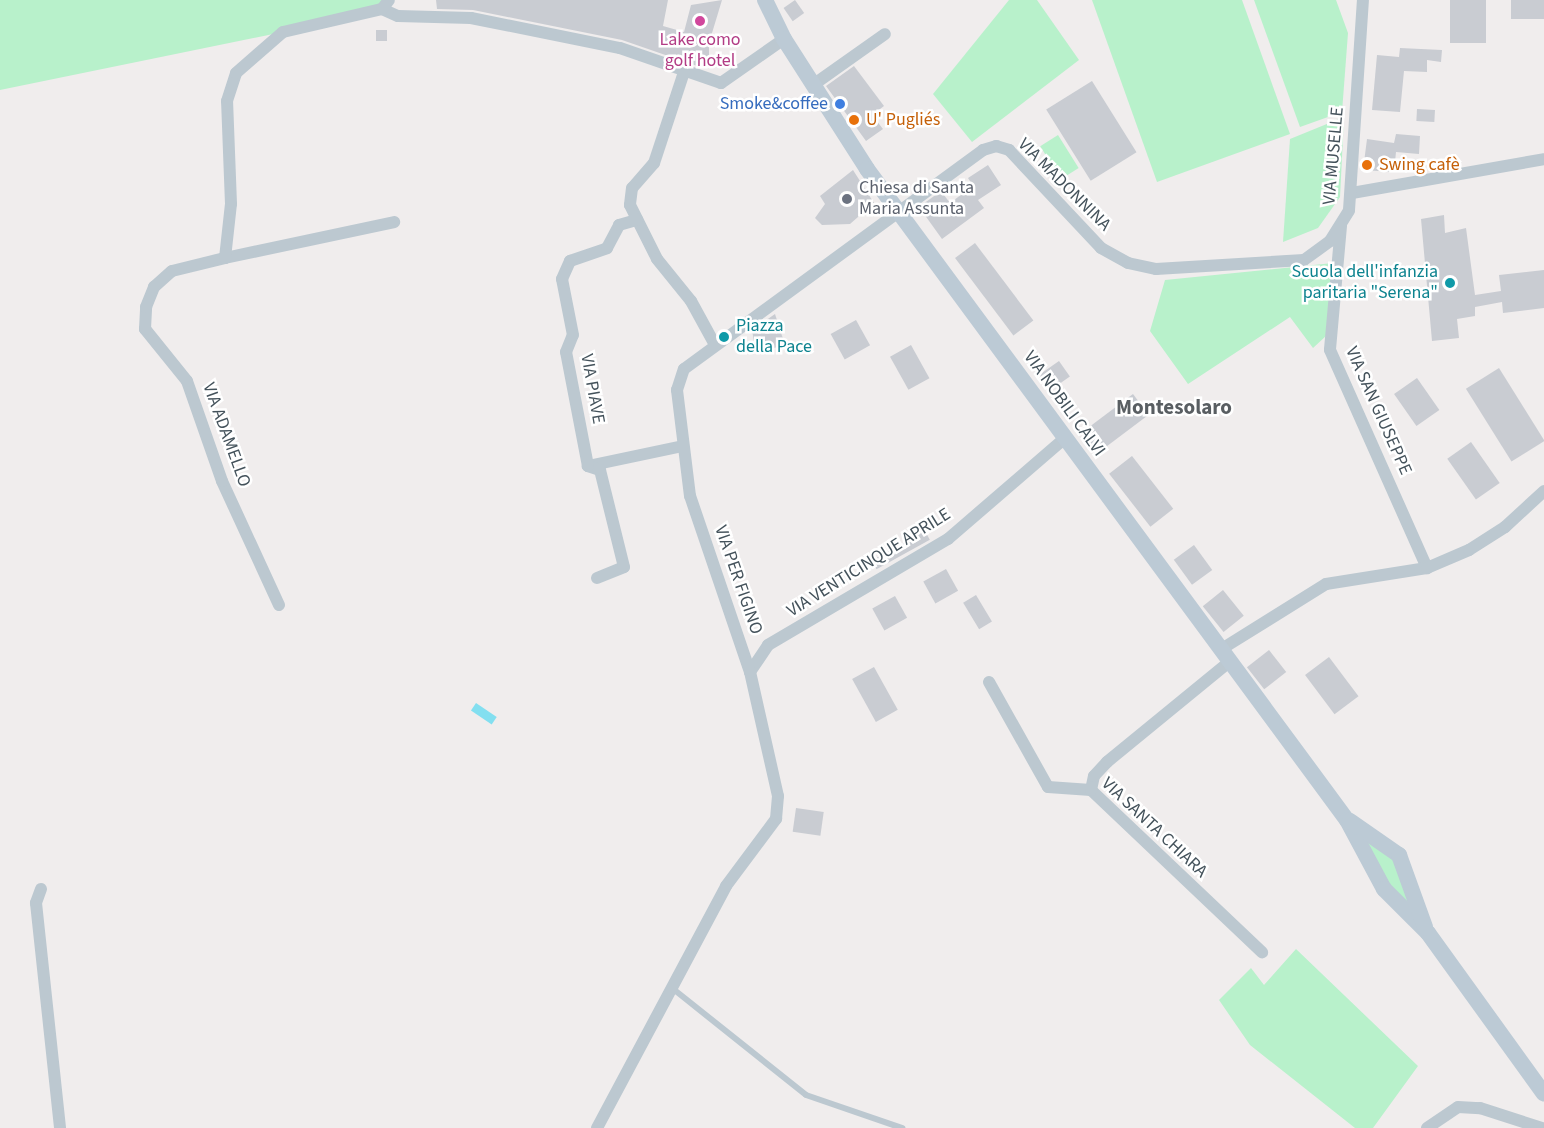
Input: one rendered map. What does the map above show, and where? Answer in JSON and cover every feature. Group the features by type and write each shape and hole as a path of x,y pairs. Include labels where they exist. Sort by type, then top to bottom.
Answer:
{"main road":[{"name":"VIA NOBILI CALVI","path":"765,0 784,39 813,86 899,211 1224,656 1347,820 1384,889 1428,933 1544,1094"},
{"name":"VIA NOBILI CALVI","path":"1347,820 1399,855 1428,933"}],"street":[{"name":"VIA MUSELLE","path":"1267,264 1304,260 1341,226 1352,193 1363,0"},
{"path":"394,222 225,258 231,204 227,101 236,73 283,32 386,5 540,31 620,48 721,83 784,39"},
{"path":"813,86 885,34"},
{"path":"684,72 654,163 632,188 630,205 637,220 714,343"},
{"name":"VIA MADONNINA","path":"714,343 899,211 996,146 1009,150 1101,248 1128,263 1156,269 1267,264"},
{"path":"1352,193 1544,159"},
{"name":"VIA PIAVE","path":"597,578 624,567 600,470 588,466 566,352 573,335 562,279 570,261 607,248 619,225 637,220"},
{"name":"VIA SAN GIUSEPPE","path":"1341,226 1330,350 1427,568"},
{"name":"VIA ADAMELLO","path":"225,258 172,271 154,287 145,329 187,381 222,481 279,605"},
{"name":"VIA PER FIGINO","path":"597,1128 726,886 766,839 776,819 778,796 750,672 690,496 683,446 676,390 684,369 714,343"},
{"name":"VIA VENTICINQUE APRILE","path":"750,672 768,645 948,539 1065,438"},
{"path":"588,466 683,446"},
{"path":"1091,790 1094,776 1107,762 1224,656 1326,584 1427,568 1505,527 1544,491"},
{"name":"VIA SANTA CHIARA","path":"989,682 1048,787 1091,790 1262,952"},
{"path":"40,889 36,903 60,1128"},
{"path":"1427,1128 1458,1107 1480,1108 1542,1128"}],"lane":[{"path":"672,988 806,1095 902,1128"}],"green space":[{"path":"0,0 383,0 375,10 283,32 0,90"},
{"path":"1009,0 1037,0 1079,60 972,142 933,94"},
{"path":"1092,0 1242,0 1290,134 1157,182"},
{"path":"1254,0 1336,0 1348,33 1342,112 1300,127"},
{"path":"1344,117 1340,197 1318,228 1283,242 1290,139"},
{"path":"1058,135 1079,168 1061,179 1040,146"},
{"path":"1333,263 1326,336 1313,348 1290,317 1188,384 1150,331 1165,280"},
{"path":"1361,835 1395,857 1416,914 1386,882"},
{"path":"1296,949 1418,1066 1373,1128 1355,1128 1250,1045 1219,1000 1251,968 1264,985"}],"water":[{"path":"476,703 497,717 492,724 471,710"}],"building":[{"path":"436,0 668,0 663,26 684,32 691,5 722,0 709,43 709,62 703,68 622,40 473,10 437,9"},
{"path":"795,0 804,13 793,21 784,8"},
{"path":"1450,0 1486,0 1486,43 1450,43"},
{"path":"1511,0 1544,0 1544,19 1511,19"},
{"path":"376,30 387,30 387,41 376,41"},
{"path":"1400,48 1442,50 1441,62 1427,60 1427,72 1404,71 1400,112 1372,110 1377,55 1399,57"},
{"path":"854,66 884,106 872,115 883,129 866,141 826,86"},
{"path":"1092,81 1137,152 1091,181 1046,110"},
{"path":"1417,109 1435,110 1434,122 1416,121"},
{"path":"1396,134 1420,136 1419,154 1396,152 1394,172 1363,170 1367,139 1394,143"},
{"path":"988,165 1001,185 978,200 984,208 942,239 919,207 941,191 950,203 973,186 968,178"},
{"name":"Chiesa di Santa Maria Assunta","path":"853,170 874,203 850,224 822,225 815,218 825,204 820,196"},
{"name":"Scuola dell'infanzia paritaria \"Serena\"","path":"1444,215 1445,233 1466,228 1475,295 1501,291 1499,275 1544,270 1544,308 1503,313 1502,302 1475,307 1475,316 1457,319 1459,338 1432,341 1421,219"},
{"path":"975,243 1033,320 1013,336 955,258"},
{"path":"775,314 785,345 756,353 752,330"},
{"path":"856,320 870,345 845,359 831,334"},
{"path":"911,345 929,378 908,390 890,357"},
{"path":"1059,361 1070,377 1050,390 1039,375"},
{"path":"1499,368 1544,440 1511,462 1466,389"},
{"path":"1417,378 1439,410 1416,426 1394,394"},
{"path":"1133,394 1149,415 1098,453 1082,433"},
{"path":"1471,442 1500,483 1476,500 1447,459"},
{"path":"1132,456 1173,509 1150,527 1109,474"},
{"path":"925,531 930,540 876,569 872,561"},
{"path":"1194,545 1212,570 1192,585 1174,560"},
{"path":"946,569 958,591 935,603 923,582"},
{"path":"1223,590 1244,616 1224,632 1203,606"},
{"path":"976,595 992,622 979,629 963,603"},
{"path":"895,596 907,618 884,630 872,609"},
{"path":"1269,650 1286,672 1264,689 1247,667"},
{"path":"1329,657 1358,696 1335,714 1305,675"},
{"path":"874,667 898,710 876,722 852,679"},
{"path":"796,808 824,812 820,836 793,832"}],"place":[{"name":"Lake como golf hotel","path":"700,21"},
{"name":"Smoke&coffee","path":"840,104"},
{"name":"U' Pugliés","path":"854,120"},
{"name":"Swing cafè","path":"1367,165"},
{"name":"Chiesa di Santa Maria Assunta","path":"847,199"},
{"name":"Scuola dell'infanzia paritaria \"Serena\"","path":"1450,283"},
{"name":"Piazza della Pace","path":"724,337"}],"district":[{"name":"Montesolaro","path":"1174,407"}]}
